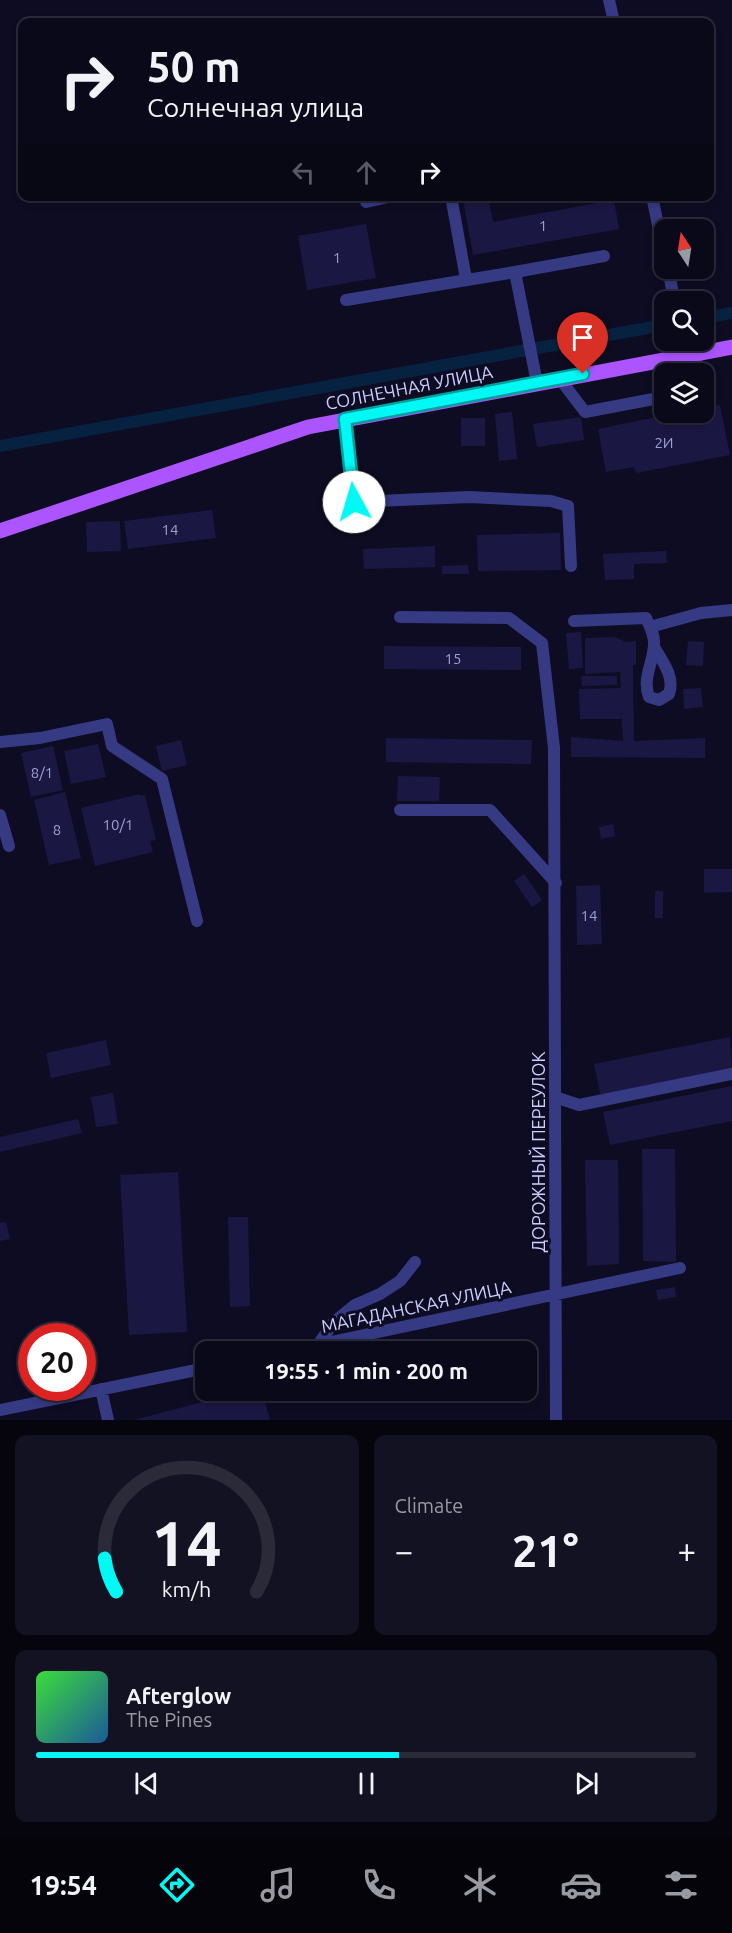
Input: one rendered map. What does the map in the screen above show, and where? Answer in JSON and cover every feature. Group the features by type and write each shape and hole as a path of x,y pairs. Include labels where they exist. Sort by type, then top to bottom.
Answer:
{"main road":[{"name":"СОЛНЕЧНАЯ УЛИЦА","path":"0,531 308,427 536,378 560,379 732,347"}],"street":[{"path":"609,0 613,18"},
{"path":"366,202 370,201"},
{"path":"452,201 466,279"},
{"path":"653,201 657,219"},
{"path":"346,300 604,256"},
{"path":"515,272 536,378"},
{"path":"696,363 698,353"},
{"path":"560,379 585,411 654,399"},
{"path":"345,419 354,502 469,498 551,501 568,506 571,566"},
{"path":"650,627 701,613 732,610"},
{"name":"ДОРОЖНЫЙ ПЕРЕУЛОК","path":"400,617 509,618 542,643 554,748 556,1420"},
{"path":"574,621 646,618 654,647"},
{"path":"0,742 40,738 107,724 112,746 162,779 197,921"},
{"path":"400,810 490,810 556,883"},
{"path":"0,815 9,846"},
{"path":"555,1097 579,1105 732,1074"},
{"path":"321,1341 333,1323 355,1305 380,1294 400,1281 415,1262"},
{"name":"МАГАДАНСКАЯ УЛИЦА","path":"337,1341 680,1268"},
{"path":"0,1410 195,1370"},
{"path":"101,1389 108,1420"}],"building":[{"path":"463,201 489,201 493,222 614,201 619,229 473,255"},
{"path":"366,224 376,278 307,290 298,236"},
{"path":"720,405 730,455 636,473 634,467 606,472 598,429 654,418 654,423 714,423 714,406"},
{"path":"512,412 517,459 499,461 495,414"},
{"path":"581,417 584,440 537,447 533,424"},
{"path":"461,418 485,418 485,446 461,446"},
{"path":"212,510 216,538 128,549 124,521"},
{"path":"120,521 121,551 87,552 86,522"},
{"path":"560,533 561,570 478,571 477,535"},
{"path":"435,546 435,567 364,569 363,549"},
{"path":"666,551 667,563 634,564 634,579 605,580 603,554"},
{"path":"468,565 469,574 442,574 442,566"},
{"path":"581,632 583,668 569,669 566,633"},
{"path":"615,637 626,642 636,641 636,665 633,665 634,741 705,738 705,758 571,757 571,737 623,741 621,710 621,719 580,719 579,689 621,688 620,672 585,674 585,638"},
{"path":"688,641 704,642 703,666 686,665"},
{"path":"384,646 521,647 521,670 384,669"},
{"path":"581,676 617,676 617,685 582,686"},
{"path":"701,688 703,707 684,709 683,689"},
{"path":"386,738 532,740 531,764 386,762"},
{"path":"181,740 187,765 162,771 156,746"},
{"path":"98,744 106,777 71,784 64,751"},
{"path":"53,746 63,790 31,797 21,753"},
{"path":"398,776 440,777 439,801 397,801"},
{"path":"65,792 81,858 49,865 34,800"},
{"path":"140,794 140,796 145,795 156,840 150,841 153,852 95,866 81,808"},
{"path":"613,824 615,836 601,839 599,827"},
{"path":"704,869 732,869 732,892 704,893"},
{"path":"524,874 542,900 532,907 514,881"},
{"path":"600,885 602,944 577,945 576,886"},
{"path":"655,891 663,891 663,918 655,918"},
{"path":"730,1037 732,1071 601,1098 594,1064"},
{"path":"106,1040 111,1065 51,1078 46,1053"},
{"path":"732,1086 732,1121 610,1145 603,1112"},
{"path":"113,1093 118,1124 96,1127 91,1097"},
{"path":"78,1119 82,1133 0,1152 0,1137"},
{"path":"642,1149 675,1149 676,1262 643,1261"},
{"path":"585,1160 618,1160 619,1264 587,1266"},
{"path":"178,1172 187,1332 129,1335 120,1175"},
{"path":"228,1217 248,1217 250,1306 230,1307"},
{"path":"6,1222 10,1239 0,1241 0,1223"},
{"path":"675,1287 676,1297 658,1300 656,1290"},
{"path":"206,1401 265,1401 270,1420 134,1420"}],"waterway":[{"path":"714,316 732,313"},
{"path":"0,446 654,327"}],"route":[{"path":"354,502 345,419 583,374"}]}
